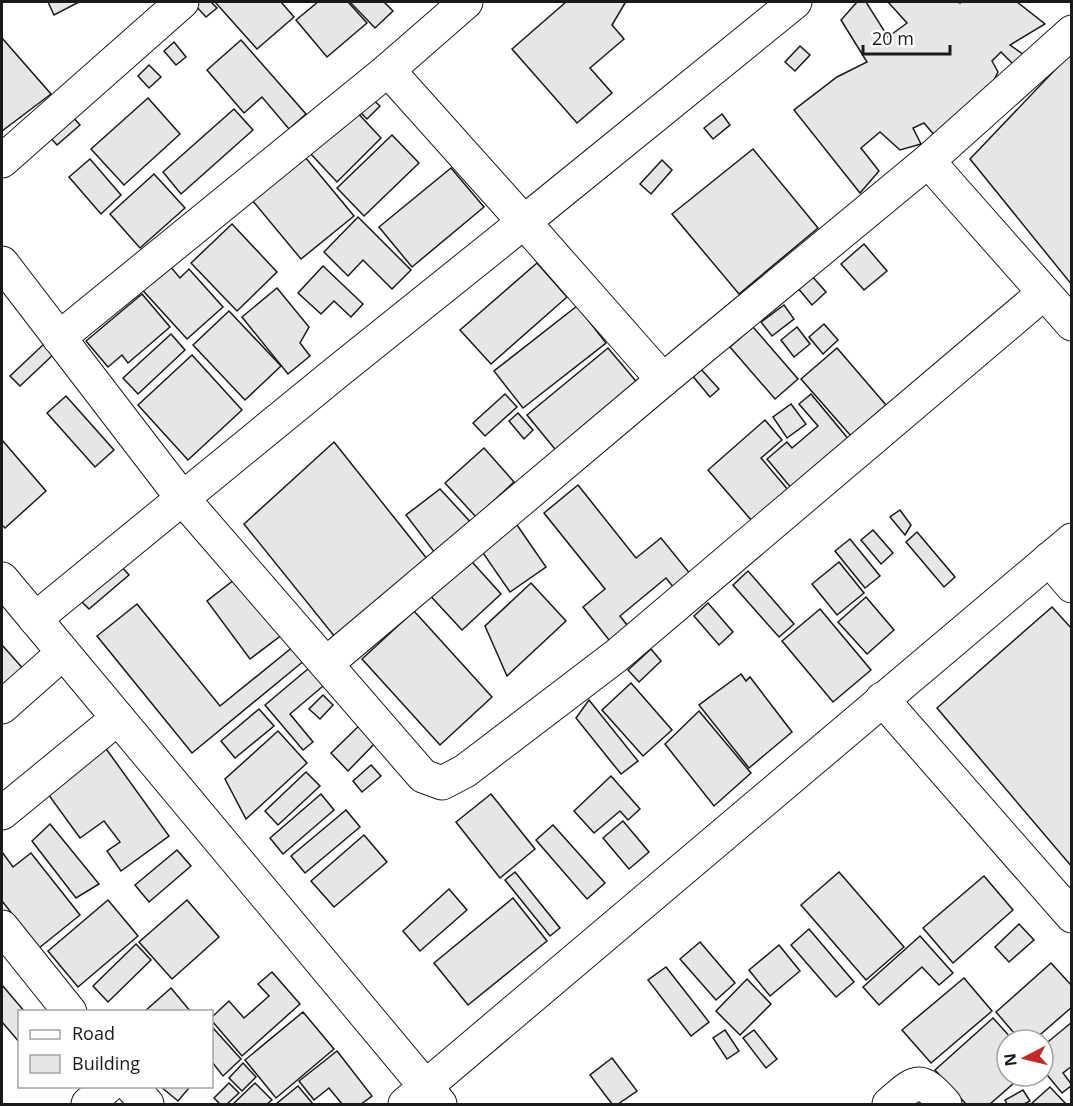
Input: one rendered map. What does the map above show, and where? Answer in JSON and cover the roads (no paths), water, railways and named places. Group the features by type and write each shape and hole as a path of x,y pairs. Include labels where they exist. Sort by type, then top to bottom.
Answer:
{"street":[{"path":"2,161 182,2"},
{"path":"59,338 388,70 466,2"},
{"path":"35,619 795,2"},
{"path":"326,664 663,380 928,161 1071,32"},
{"path":"388,70 663,380"},
{"path":"928,161 1071,324"},
{"path":"2,263 183,499 423,776 442,783 465,771 616,656 1044,292"},
{"path":"2,579 118,718 423,1099 882,699 1060,550 1071,586"},
{"path":"2,707 63,653"},
{"path":"882,699 1071,916"},
{"path":"2,813 118,718"},
{"path":"2,927 69,1010"},
{"path":"889,1104 912,1085 922,1084 932,1089 945,1104"},
{"path":"88,1104 106,1088"},
{"path":"133,1088 147,1104"}]}
